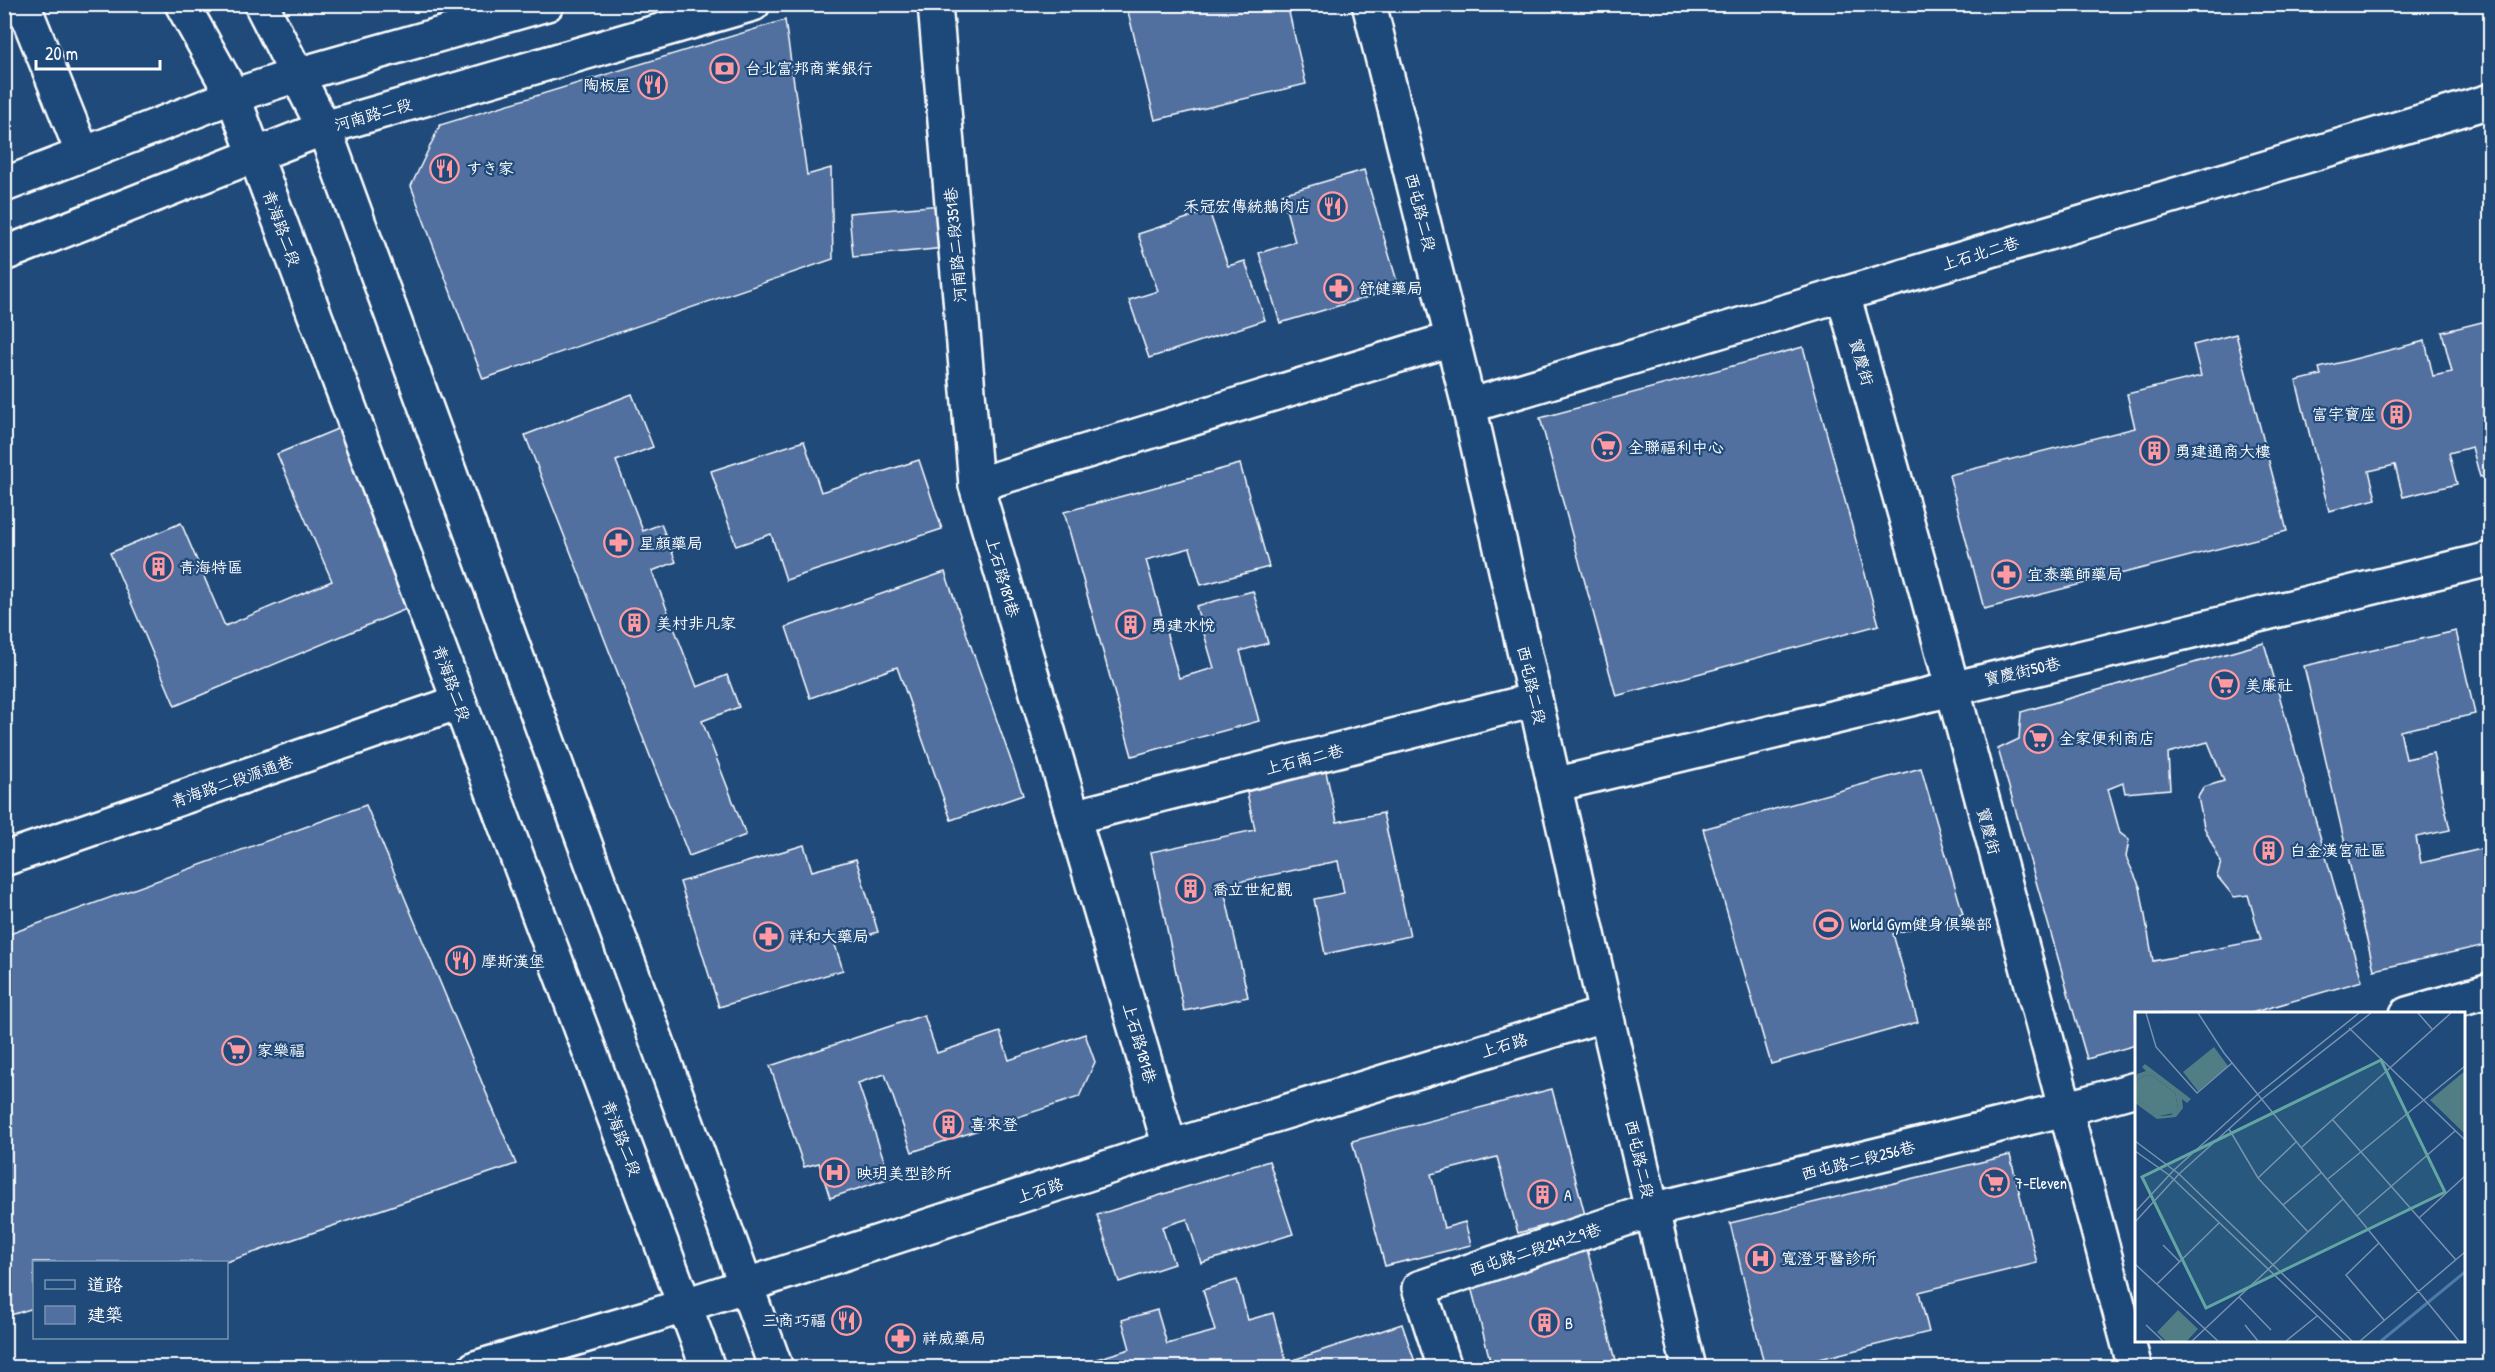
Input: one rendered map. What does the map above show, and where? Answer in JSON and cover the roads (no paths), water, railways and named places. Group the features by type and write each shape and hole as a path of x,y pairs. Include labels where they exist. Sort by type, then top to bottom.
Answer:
{"street":[{"path":"23,4 83,154"},
{"name":"青海路二段","path":"182,4 233,96 708,1368"},
{"path":"261,4 324,128 776,1368"},
{"path":"4,185 233,96 509,10 547,4"},
{"name":"河南路二段","path":"4,254 256,157 324,128 753,4"},
{"name":"河南路二段351巷","path":"935,4 976,485"},
{"name":"西屯路二段","path":"1369,4 1469,406 1606,1014 1689,1368"},
{"name":"上石北二巷","path":"1469,406 2490,101"},
{"name":"寶慶街","path":"1843,294 1922,575 1950,688 2135,1368"},
{"path":"976,485 1452,339"},
{"name":"上石路181巷","path":"976,485 1170,1147"},
{"name":"寶慶街50巷","path":"1554,785 2490,559"},
{"name":"上石南二巷","path":"1073,817 1535,700"},
{"name":"青海路二段源通巷","path":"4,860 459,702"},
{"path":"2414,1012 2490,990"},
{"name":"上石路","path":"475,1368 685,1306 1170,1147 1606,1014"},
{"name":"西屯路二段256巷","path":"1652,1210 2065,1109 2135,1089"},
{"name":"西屯路二段249之9巷","path":"1445,1368 1419,1288 1652,1210"}],"place":[{"name":"台北富邦商業銀行","path":"724,68"},
{"name":"陶板屋","path":"652,85"},
{"name":"すき家","path":"445,168"},
{"name":"禾冠宏傳統鵝肉店","path":"1332,206"},
{"name":"舒健藥局","path":"1338,288"},
{"name":"富宇寶座","path":"2397,414"},
{"name":"全聯福利中心","path":"1607,447"},
{"name":"勇建通商大樓","path":"2154,451"},
{"name":"星顏藥局","path":"618,543"},
{"name":"青海特區","path":"158,567"},
{"name":"宜泰藥師藥局","path":"2006,574"},
{"name":"美村非凡家","path":"635,623"},
{"name":"勇建水悅","path":"1130,625"},
{"name":"美廉社","path":"2224,685"},
{"name":"全家便利商店","path":"2038,738"},
{"name":"白金漢宮社區","path":"2269,850"},
{"name":"喬立世紀觀","path":"1191,889"},
{"name":"World Gym健身俱樂部","path":"1829,924"},
{"name":"祥和大藥局","path":"768,936"},
{"name":"摩斯漢堡","path":"460,961"},
{"name":"家樂福","path":"236,1050"},
{"name":"喜來登","path":"949,1124"},
{"name":"映玥美型診所","path":"835,1173"},
{"name":"7-Eleven","path":"1994,1183"},
{"name":"A","path":"1543,1195"},
{"name":"寬澄牙醫診所","path":"1760,1258"},
{"name":"三商巧福","path":"847,1320"},
{"name":"B","path":"1544,1323"},
{"name":"祥威藥局","path":"901,1338"}]}
